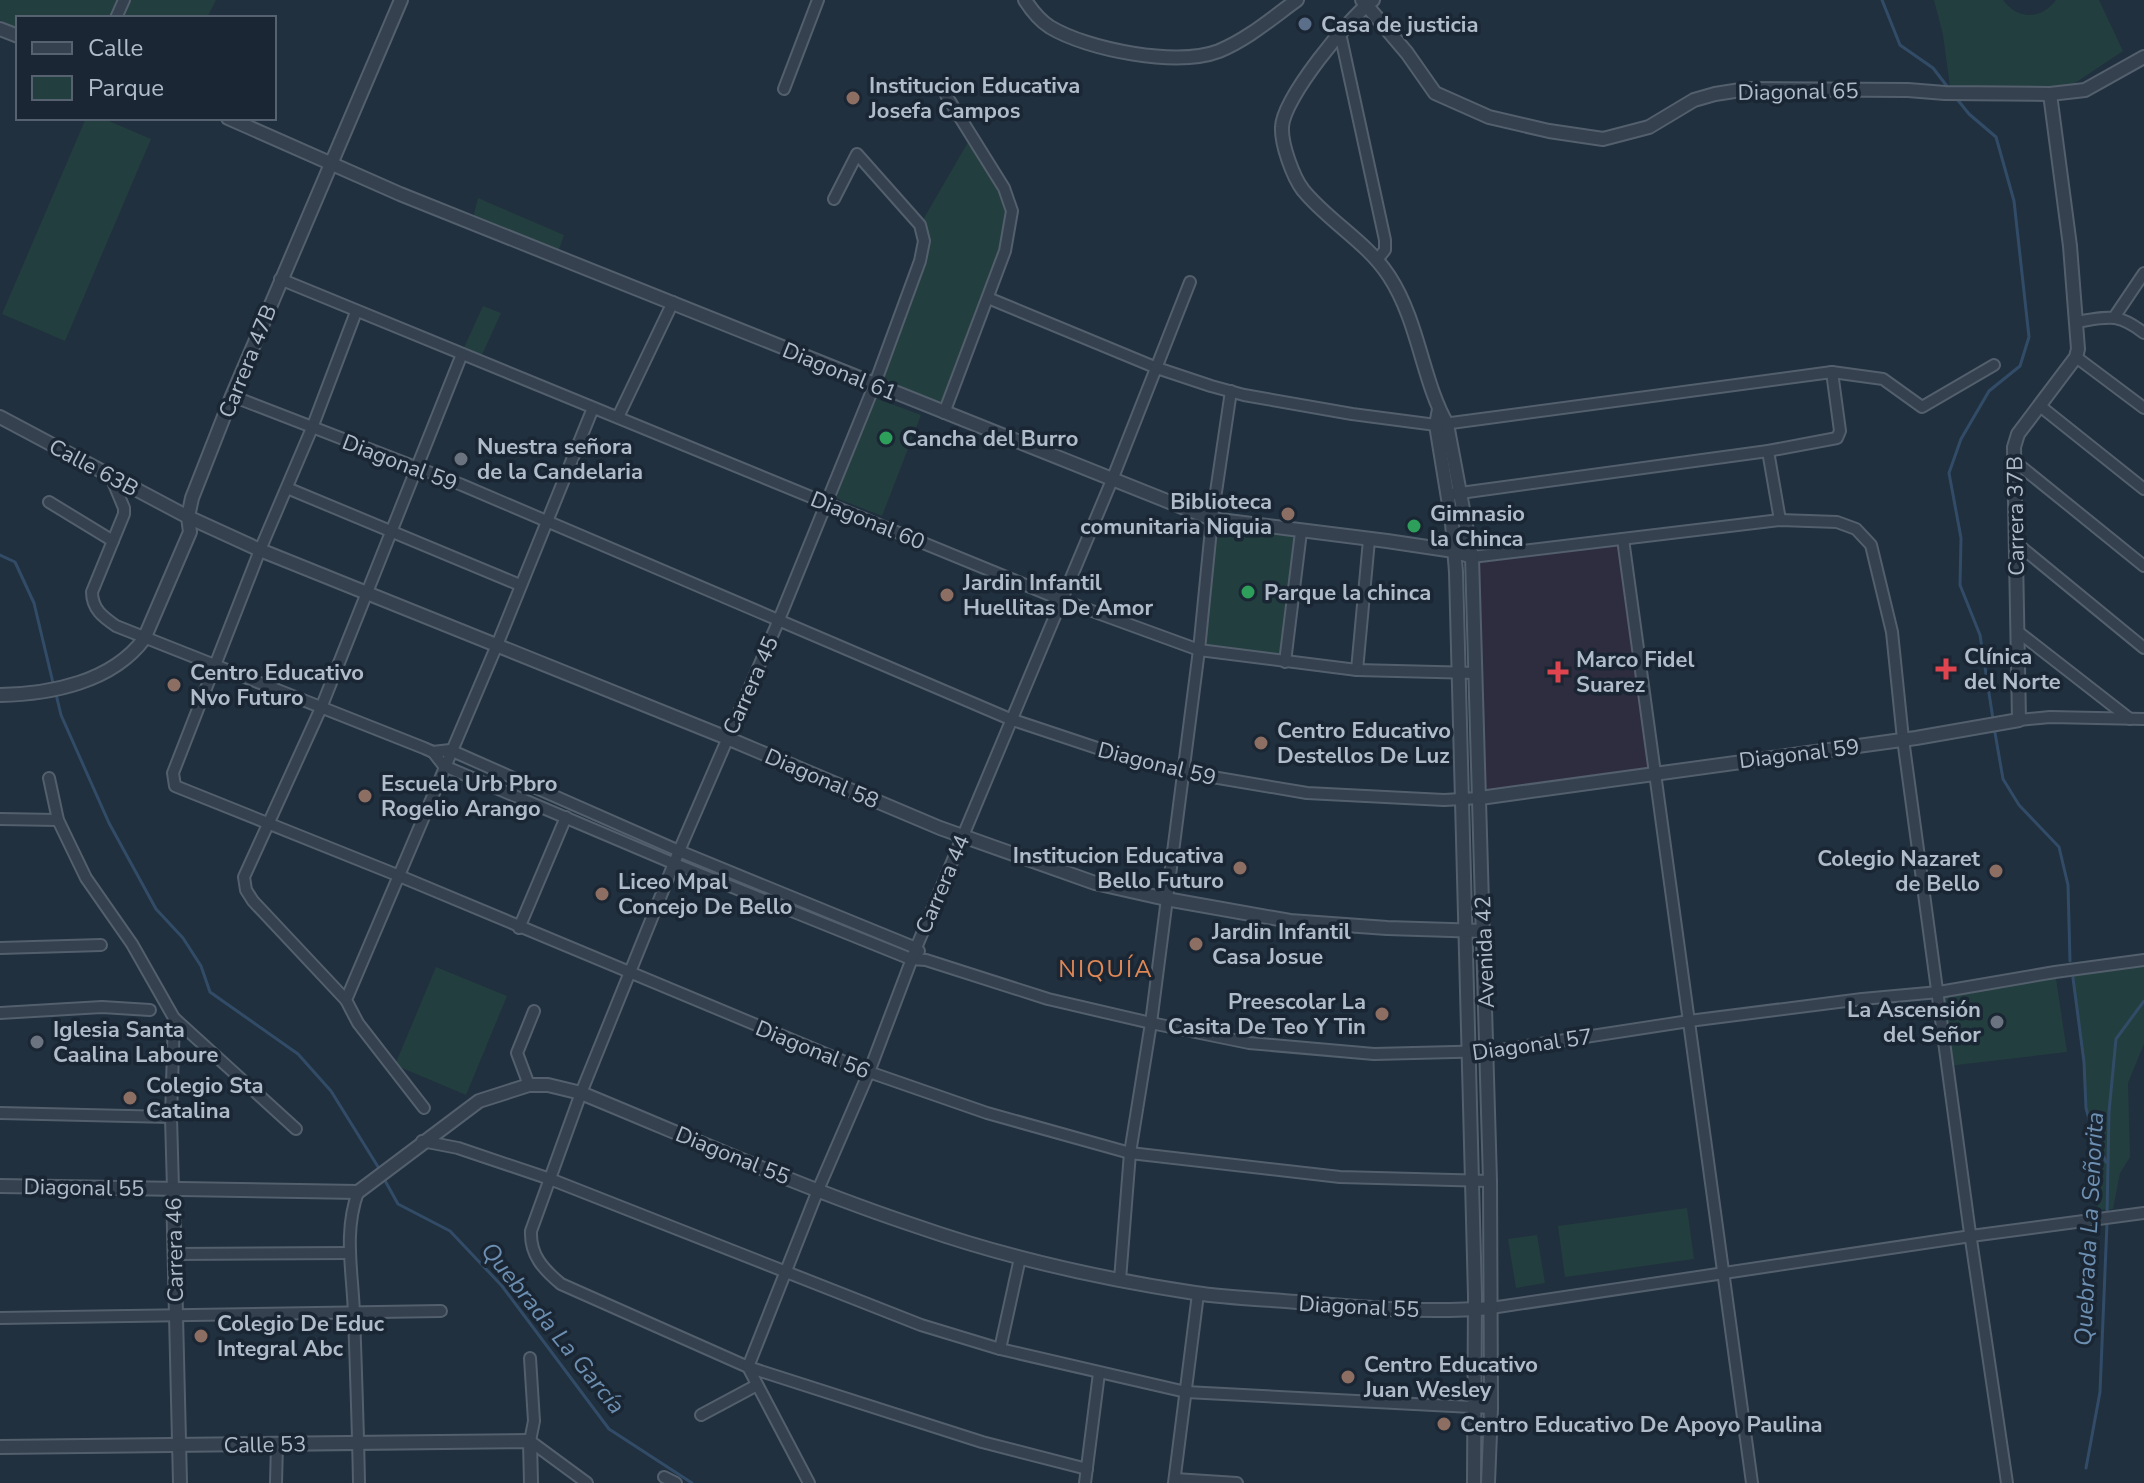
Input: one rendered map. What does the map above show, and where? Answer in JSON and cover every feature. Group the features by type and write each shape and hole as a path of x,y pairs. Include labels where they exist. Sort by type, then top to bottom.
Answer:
{"street":[{"name":"Carrera 47B","path":"0,695 44,693 67,686 120,663 144,639 190,532 188,517 192,498 232,396 401,0"},
{"path":"784,89 818,0"},
{"path":"1025,0 1039,18 1075,38 1128,53 1190,56 1217,51 1235,43 1297,0"},
{"path":"1367,2 1340,33 1286,110 1282,127 1284,149 1302,189 1377,260 1391,279 1419,341 1442,424"},
{"name":"Diagonal 65","path":"1367,2 1435,93 1489,117 1603,139 1649,127 1694,100 1747,89 2050,94 2085,90 2144,57"},
{"path":"1340,33 1385,240 1385,250 1377,260"},
{"path":"2050,94 2070,246 2076,357 2144,408"},
{"path":"944,413 1005,251 1012,211 1004,188 946,95"},
{"name":"Diagonal 61","path":"233,120 400,194 1212,519 1454,551 1472,557"},
{"name":"Carrera 45","path":"748,1367 561,1284 535,1257 531,1231 581,1093 679,851 778,622 874,386 920,261 924,241 920,225 857,154 834,199"},
{"path":"2115,316 2144,273"},
{"name":"Diagonal 60","path":"280,279 1062,600 1199,650 1357,670 1476,673"},
{"name":"Carrera 44","path":"748,1367 818,1190 869,1072 911,959 1112,480 1190,282"},
{"path":"988,298 1157,368 1244,395 1352,414 1442,424 1832,372 1883,379 1918,406 1926,406 1994,365"},
{"path":"618,417 673,302"},
{"path":"215,666 356,312"},
{"path":"2076,322 2115,316 2126,319 2144,333"},
{"path":"424,1108 358,1023 346,1000 246,890 244,877 321,708 462,354"},
{"name":"Carrera 37B","path":"2019,720 2013,460 2018,434 2076,357"},
{"path":"1454,494 1768,451 1837,438 1840,431 1832,372"},
{"path":"1120,1280 1130,1153 1151,1023 1199,650 1212,519 1231,391"},
{"name":"Diagonal 59","path":"232,396 417,467 1010,719 1136,761 1307,793 1480,798 2019,720 2050,717 2144,719"},
{"path":"2040,406 2144,489"},
{"path":"346,1000 497,645 593,408"},
{"name":"Calle 63B","path":"0,417 188,517"},
{"name":"Avenida 42","path":"1442,424 1454,494 1472,557 1490,1181 1491,1408 1488,1483"},
{"path":"1768,451 1780,520"},
{"path":"2013,460 2144,566"},
{"path":"111,477 124,508 92,592 95,608 116,626 433,752 450,750 679,851 916,948 926,960"},
{"path":"287,488 520,585"},
{"name":"Avenida 42","path":"1454,494 1475,1309 1474,1483"},
{"path":"49,502 113,541"},
{"name":"Diagonal 58","path":"188,517 260,550 962,836 1095,883 1290,921 1483,931"},
{"path":"1472,557 1780,520 1837,522 1856,529 1871,545 1892,632 1903,739 2007,1483"},
{"path":"1285,662 1301,532"},
{"path":"1623,539 1752,1483"},
{"path":"1357,670 1369,540"},
{"path":"2016,543 2144,648"},
{"path":"2017,631 2130,719"},
{"name":"Diagonal 56","path":"215,666 173,773 175,786 869,1072 987,1113 1130,1153 1340,1177 1490,1181"},
{"name":"Diagonal 57","path":"433,752 444,766 911,959 926,960 1048,999 1249,1043 1374,1054 1487,1052 1689,1021 1939,992 2144,960"},
{"path":"49,778 58,820 86,878 132,944 174,1018 296,1129"},
{"path":"519,928 566,817"},
{"path":"0,819 58,820"},
{"path":"0,948 101,945"},
{"path":"0,1013 102,1007 150,1010"},
{"path":"529,1085 517,1053 534,1011"},
{"name":"Carrera 46","path":"174,1018 171,1117 180,1483"},
{"name":"Diagonal 55","path":"0,1186 360,1191 479,1101 529,1085 548,1085 581,1093 919,1228 1020,1258 1198,1294 1345,1306 1491,1308"},
{"path":"0,1113 171,1117"},
{"path":"418,1146 458,1148 550,1179 785,1274 921,1325 1000,1349 1186,1392 1491,1408"},
{"path":"359,1483 354,1311 349,1253 351,1220 360,1191"},
{"path":"1491,1308 2144,1213"},
{"path":"174,1254 349,1253"},
{"path":"1000,1349 1020,1258"},
{"path":"1198,1294 1174,1481 1237,1483"},
{"path":"0,1318 441,1311"},
{"path":"530,1358 534,1421 530,1441 531,1483"},
{"path":"748,1367 809,1483"},
{"path":"748,1367 982,1442 1087,1469"},
{"path":"1085,1483 1099,1373"},
{"path":"701,1415 757,1385"},
{"path":"530,1441 587,1483"},
{"name":"Calle 53","path":"0,1447 530,1441"},
{"path":"276,1483 277,1444"},
{"path":"664,1477 676,1483"}],"shaded area":[{"name":"Marco Fidel Suarez","path":"1623,539 1655,773 1480,798 1472,557"}],"green space":[{"path":"0,0 118,0 111,16 16,16 16,31 0,20"},
{"path":"124,0 216,0 208,16 117,16"},
{"path":"1934,0 2003,0 2016,11 2030,15 2044,11 2056,0 2099,0 2123,51 2069,87 1950,87 1943,35"},
{"path":"85,120 107,120 151,139 65,341 2,314"},
{"path":"971,137 1012,211 1005,251 944,413 874,386 920,261 920,225"},
{"path":"478,198 564,235 558,252 473,218"},
{"path":"483,306 501,313 481,357 463,350"},
{"name":"Cancha del Burro","path":"875,398 921,415 882,516 836,498"},
{"name":"Parque la chinca","path":"1215,527 1298,536 1281,658 1201,644"},
{"path":"2144,960 2144,1044 2128,1083 2130,1157 2120,1173 2113,1209 2098,1210 2092,1130 2086,1108 2084,1062 2072,970"},
{"path":"436,967 507,996 466,1095 395,1065"},
{"path":"2055,972 2067,1052 1948,1066 1939,993"},
{"path":"1687,1208 1694,1259 1565,1277 1558,1226"},
{"path":"1537,1235 1545,1283 1516,1288 1508,1239"}],"waterway":[{"path":"1882,0 1900,45 1933,68 1950,90"},
{"path":"1957,99 1996,137 2014,201 2029,337 2020,366 1989,391 1961,439 1949,473 1961,538 1960,585 1980,635 1993,719"},
{"name":"Quebrada La García","path":"0,555 15,562 34,603 54,687"},
{"name":"Quebrada La García","path":"56,694 61,715 109,823 156,909 183,938 201,966 210,992 298,1054 331,1091 380,1170"},
{"path":"1994,727 2003,779 2019,805 2059,847 2068,885 2070,961"},
{"path":"2073,978 2084,1062 2086,1108 2106,1162"},
{"name":"Quebrada La Señorita","path":"2107,1215 2109,1112 2116,1039 2144,1001"},
{"name":"Quebrada La García","path":"383,1177 398,1204 450,1231 502,1286 609,1429 692,1483"},
{"name":"Quebrada La Señorita","path":"2086,1468 2100,1392 2107,1223"}],"place":[{"name":"Casa de justicia","path":"1305,24"},
{"name":"Institucion Educativa Josefa Campos","path":"853,98"},
{"name":"Cancha del Burro","path":"886,438"},
{"name":"Nuestra señora de la Candelaria","path":"461,459"},
{"name":"Biblioteca comunitaria Niquia","path":"1288,514"},
{"name":"Gimnasio la Chinca","path":"1414,526"},
{"name":"Parque la chinca","path":"1248,592"},
{"name":"Jardin Infantil Huellitas De Amor","path":"947,595"},
{"name":"Clínica del Norte","path":"1946,669"},
{"name":"Marco Fidel Suarez","path":"1558,672"},
{"name":"Centro Educativo Nvo Futuro","path":"174,685"},
{"name":"Centro Educativo Destellos De Luz","path":"1261,743"},
{"name":"Escuela Urb Pbro Rogelio Arango","path":"365,796"},
{"name":"Institucion Educativa Bello Futuro","path":"1240,868"},
{"name":"Colegio Nazaret de Bello","path":"1996,871"},
{"name":"Liceo Mpal Concejo De Bello","path":"602,894"},
{"name":"Jardin Infantil Casa Josue","path":"1196,944"},
{"name":"Preescolar La Casita De Teo Y Tin","path":"1382,1014"},
{"name":"La Ascensión del Señor","path":"1997,1022"},
{"name":"Iglesia Santa Caalina Laboure","path":"37,1042"},
{"name":"Colegio Sta Catalina","path":"130,1098"},
{"name":"Colegio De Educ Integral Abc","path":"201,1336"},
{"name":"Centro Educativo Juan Wesley","path":"1348,1377"},
{"name":"Centro Educativo De Apoyo Paulina","path":"1444,1424"}],"district":[{"name":"NIQUÍA","path":"1106,969"}]}
